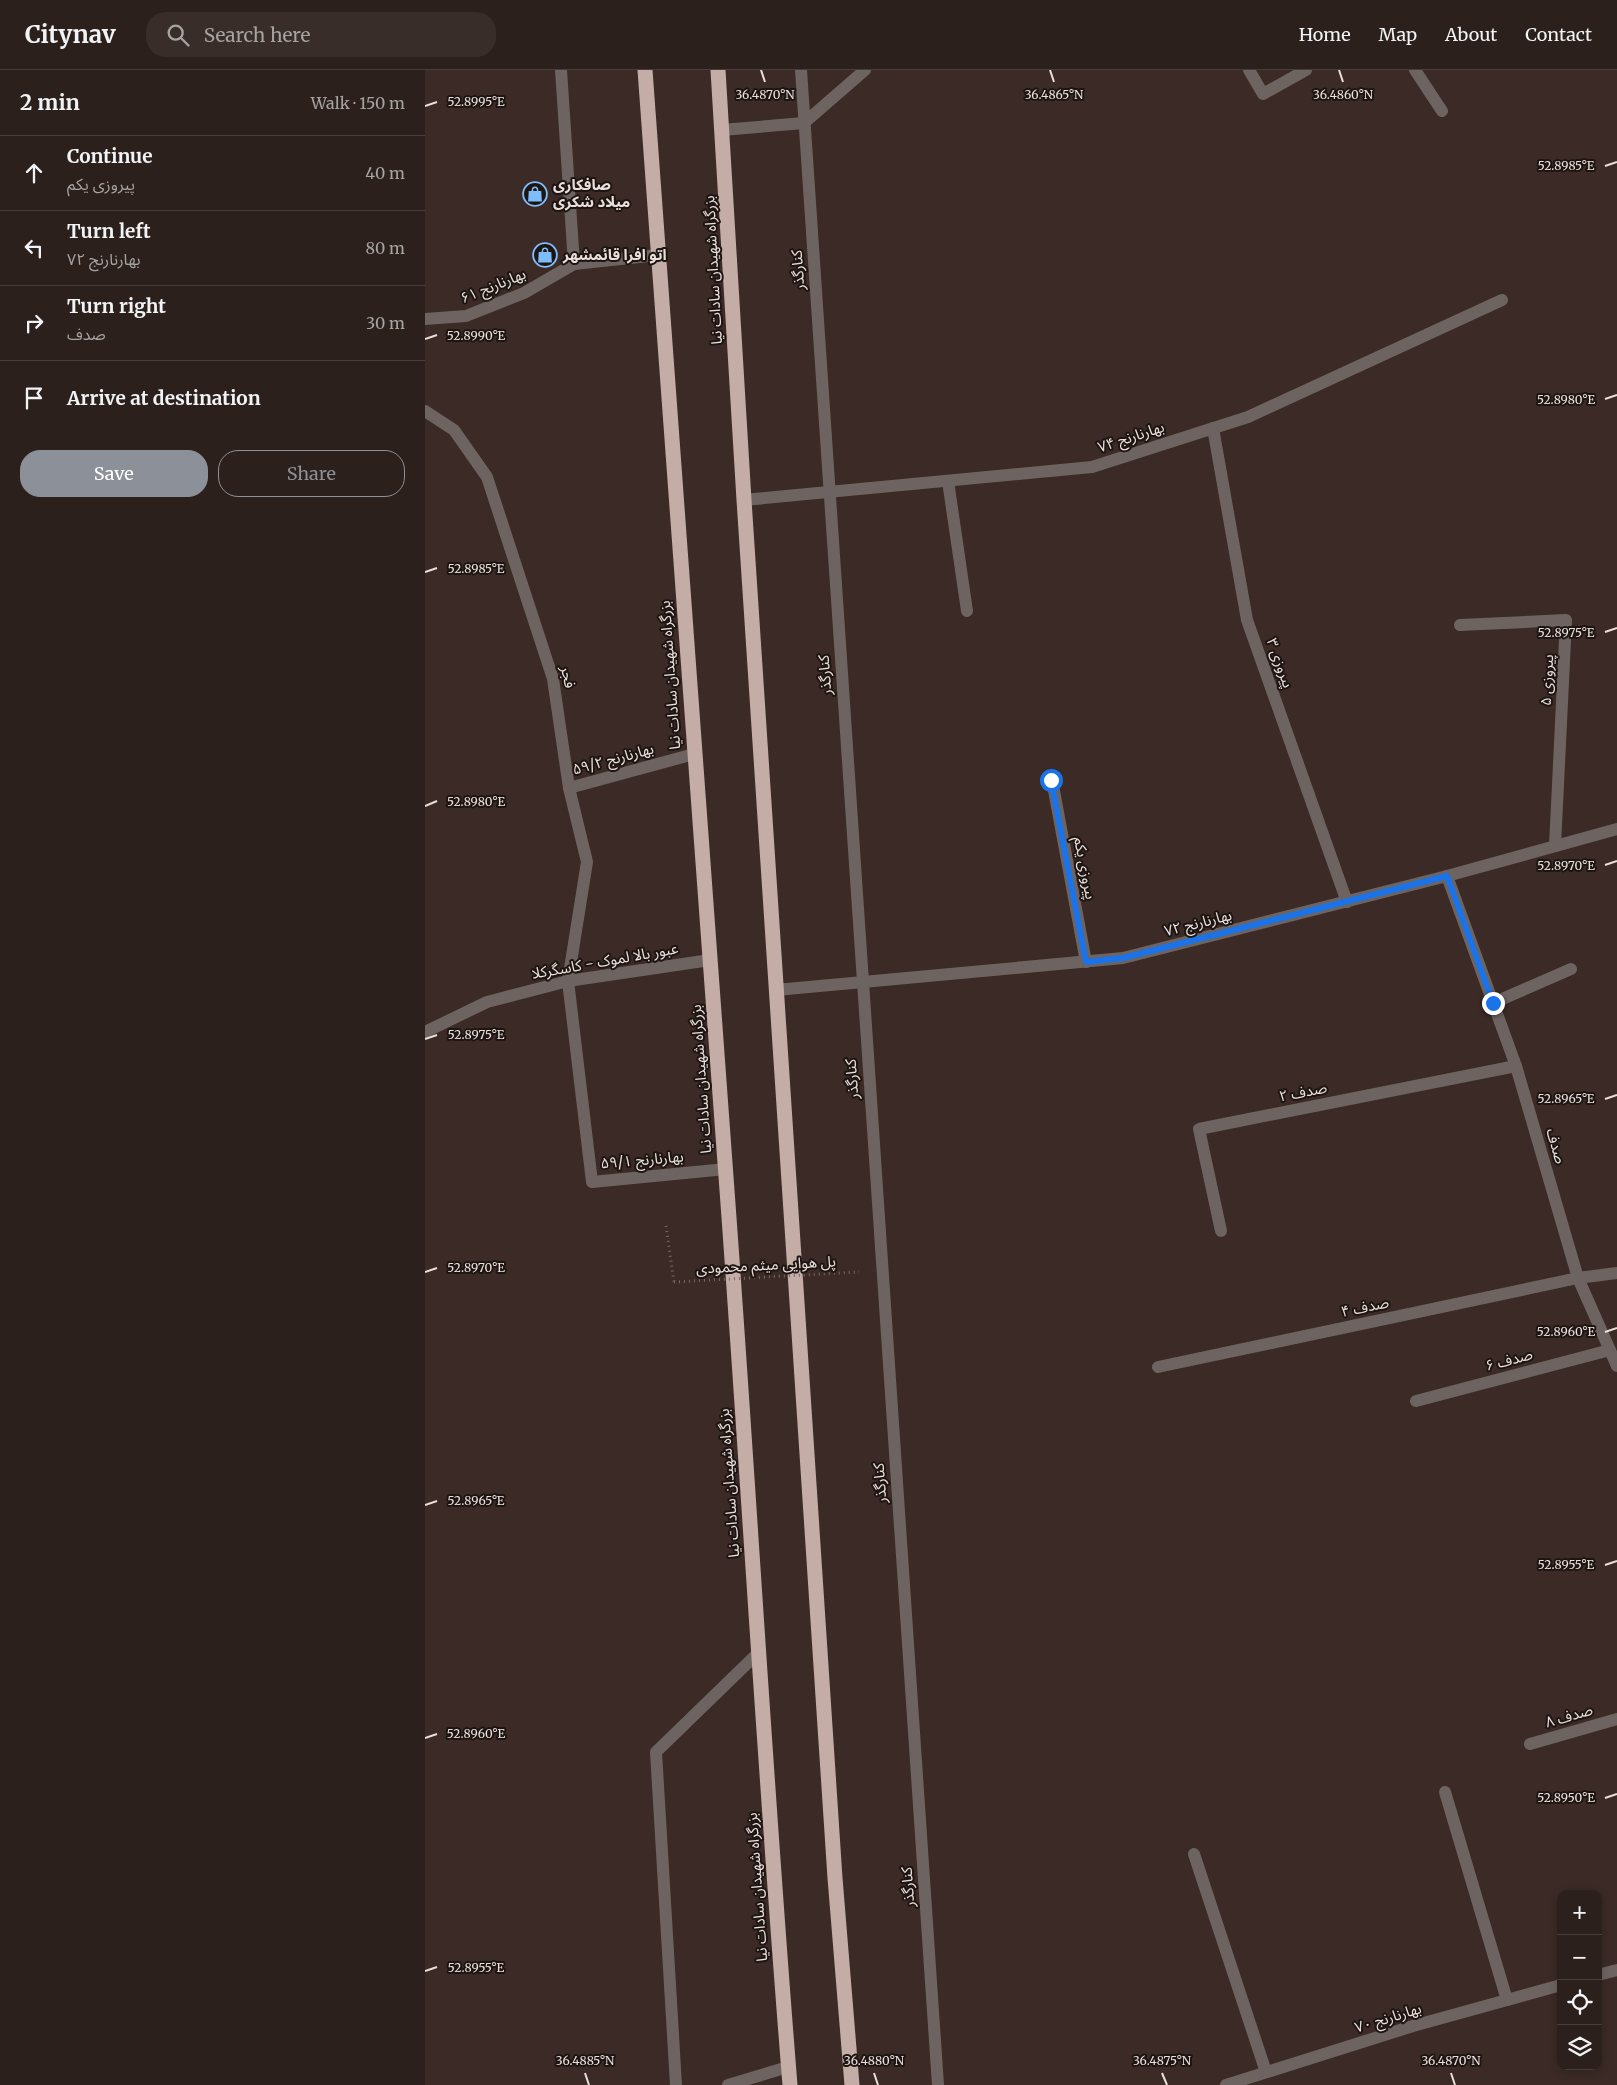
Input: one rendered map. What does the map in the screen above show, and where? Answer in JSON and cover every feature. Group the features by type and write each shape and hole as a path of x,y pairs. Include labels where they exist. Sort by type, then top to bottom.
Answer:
{"highway":[{"name":"بزرگراه شهیدان سادات نیا","path":"645,70 657,255 726,1169 773,1882 790,2085"},
{"name":"بزرگراه شهیدان سادات نیا","path":"718,70 744,500 834,1868 852,2085"}],"street":[{"path":"561,70 574,264"},
{"name":"کنارگذر","path":"801,70 938,2085"},
{"path":"723,130 804,123 865,70"},
{"path":"1249,70 1263,94 1306,70"},
{"path":"1415,70 1442,111"},
{"name":"بهارنارنج ۶۱","path":"425,319 466,316 524,294 574,264 657,255"},
{"name":"بهارنارنج ۷۴","path":"744,500 1092,467 1247,417 1502,300"},
{"name":"فجر","path":"425,411 454,430 487,477 553,678 569,788 587,862 568,981 592,1182"},
{"name":"پیروزی ۳","path":"1213,428 1247,620 1347,902"},
{"path":"949,481 967,611"},
{"name":"پیروزی ۵","path":"1460,625 1566,620 1555,846"},
{"name":"بهارنارنج ۵۹/۲","path":"569,788 694,754"},
{"name":"پیروزی یکم","path":"1051,780 1086,962"},
{"name":"بهارنارنج ۷۲","path":"776,990 1123,958 1447,876 1617,829"},
{"name":"صدف","path":"1447,876 1516,1066 1578,1278 1617,1366"},
{"name":"عبور بالا لموک - کاسگرکلا","path":"425,1032 487,1002 568,981 710,960"},
{"path":"1493,1003 1571,969"},
{"name":"صدف ۲","path":"1221,1231 1199,1129 1516,1066"},
{"name":"بهارنارنج ۵۹/۱","path":"592,1182 726,1169"},
{"name":"صدف ۴","path":"1158,1367 1578,1278 1617,1273"},
{"name":"صدف ۶","path":"1416,1401 1610,1350"},
{"path":"675,2085 656,1752 758,1653"},
{"name":"صدف ۸","path":"1530,1744 1617,1719"},
{"path":"1445,1792 1507,2000"},
{"path":"1194,1854 1266,2072"},
{"path":"1602,1974 1617,1970"},
{"name":"بهارنارنج ۷۰","path":"1226,2085 1413,2026 1557,1986"},
{"path":"728,2085 788,2067"}],"path":[{"name":"پل هوایی میثم محمودی","path":"666,1226 675,1282 859,1272"}],"place":[{"name":"صافکاری میلاد شکری","path":"535,194"},
{"name":"اتو افرا قائمشهر","path":"545,255"}],"route":[{"path":"1051,780 1086,962 1123,958 1447,876 1493,1003"}]}
